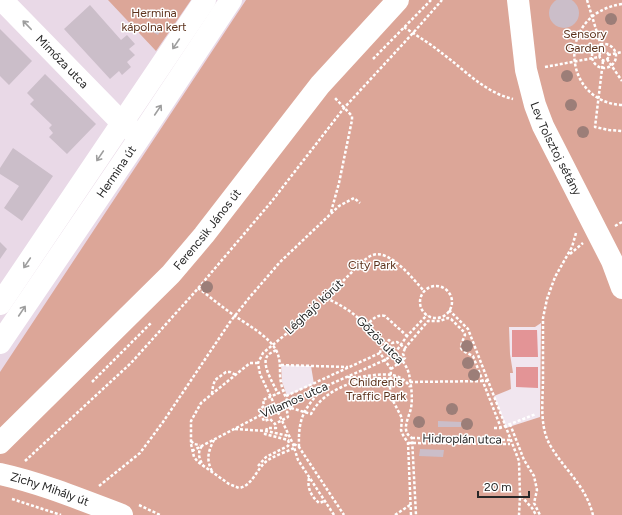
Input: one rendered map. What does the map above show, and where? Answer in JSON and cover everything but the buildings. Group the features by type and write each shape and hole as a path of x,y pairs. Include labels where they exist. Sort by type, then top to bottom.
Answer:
{"street":[{"name":"Mimóza utca","path":"2,0 122,123 140,137"},
{"name":"Hermina út","path":"0,304 205,0"},
{"name":"Hermina út","path":"0,343 231,0"},
{"name":"Ferencsik János út","path":"0,443 171,274 204,235 320,85 398,0"},
{"name":"Lev Tolsztoj sétány","path":"518,0 526,70 543,126 612,261 622,288"},
{"name":"Zichy Mihály út","path":"0,474 14,477 122,515"}],"path":[{"path":"24,461 131,363 272,202 344,108 442,0"},
{"path":"587,0 603,52 608,55 622,52"},
{"path":"622,4 611,5 592,16 577,36 574,48 577,72 583,83 599,98 622,105"},
{"path":"404,27 444,55 475,81 490,90 505,97 536,105"},
{"path":"601,45 608,45 614,50 615,53 615,60 612,65 602,68 596,65 592,58 593,51 601,45"},
{"path":"599,57 600,53 603,52"},
{"path":"603,61 607,59 608,55"},
{"path":"551,66 599,57"},
{"path":"599,57 603,61"},
{"path":"607,59 622,81"},
{"path":"603,61 595,127 622,131"},
{"path":"331,214 339,184 352,120 352,116 335,98"},
{"path":"99,487 140,453 163,422 235,316 280,262 339,206 354,198 360,203"},
{"name":"Léghajó körút","path":"258,363 262,353 309,316 366,258 377,254 388,256 424,291"},
{"path":"568,255 555,277 547,299 543,318 542,420 550,444 561,461 581,486 591,507 593,515"},
{"path":"432,286 445,289 452,301 449,310 446,314 436,318 423,312 420,303 424,291 432,286"},
{"path":"198,288 235,316 253,327 276,350 281,365 280,372 284,391 291,408 312,414 323,398 348,385 373,378 390,379"},
{"name":"Gőzös utca","path":"326,298 353,313 395,353 407,370 410,382 411,408 406,422 406,428 407,433 412,438 413,444 416,515"},
{"path":"449,310 468,329 519,461 519,515"},
{"path":"366,326 376,317 380,315 385,316 407,336"},
{"name":"Villamos utca","path":"192,451 261,415 385,360 395,353 407,336 427,315"},
{"path":"411,515 408,444 401,430 402,418 390,392 390,375 391,369 405,358 403,354 405,348 428,321 440,321 448,318 451,319 464,332 465,335 461,348 463,351 473,356 501,428"},
{"path":"286,396 380,353 381,348 388,340 392,343 397,342 405,348"},
{"path":"276,350 267,356 264,362 278,394"},
{"path":"380,353 391,369"},
{"path":"294,448 264,463 247,485 243,487 235,487 205,468 194,457 191,441 191,421 201,404 212,394 250,363 258,363 260,374 290,436 293,444 298,460 334,515"},
{"path":"281,365 350,367"},
{"path":"212,394 212,386 215,380 226,372 236,375"},
{"path":"347,377 370,374 390,375 407,382 410,388"},
{"path":"410,382 488,381"},
{"path":"299,447 299,426 304,411 325,386"},
{"path":"266,431 266,428 276,428 270,420 264,421 261,415 259,410 264,406 263,400 284,391"},
{"path":"274,424 288,418 287,412 291,408"},
{"path":"494,428 501,428 536,414"},
{"path":"510,424 524,460 534,476 537,490 534,503 540,515"},
{"path":"234,429 266,431 290,436"},
{"path":"258,466 266,457 285,449 289,443 284,437 265,434 266,431"},
{"name":"Hidroplán utca","path":"412,438 511,440"},
{"path":"212,472 209,465 208,452 214,439"},
{"path":"191,441 198,446 202,445 199,458 205,468"},
{"path":"293,444 299,447 344,515"},
{"path":"408,444 510,444"},
{"path":"309,478 308,488 317,501 319,503 325,501"},
{"path":"520,496 532,508 536,515"},
{"path":"7,497 62,515"},
{"path":"395,515 411,504"}],"green space":[{"name":"Hermina kápolna kert","path":"108,0 191,0 156,51"},
{"name":"City Park","path":"246,0 622,0 622,515 0,515 0,372"}],"shaded area":[{"path":"541,323 540,417 506,428 494,396 511,389 510,373 513,373 510,354 509,327 535,327","holes":["512,330 537,330 538,357 512,357","516,367 538,367 538,388 516,387"]},
{"path":"512,330 538,330 538,357 512,357"},
{"path":"281,365 311,366 314,384 287,396 282,382"},
{"path":"516,367 538,367 538,388 516,388"}],"park label":[{"name":"Sensory Garden","path":"585,41"},
{"name":"Children's Traffic Park","path":"376,389"}]}
